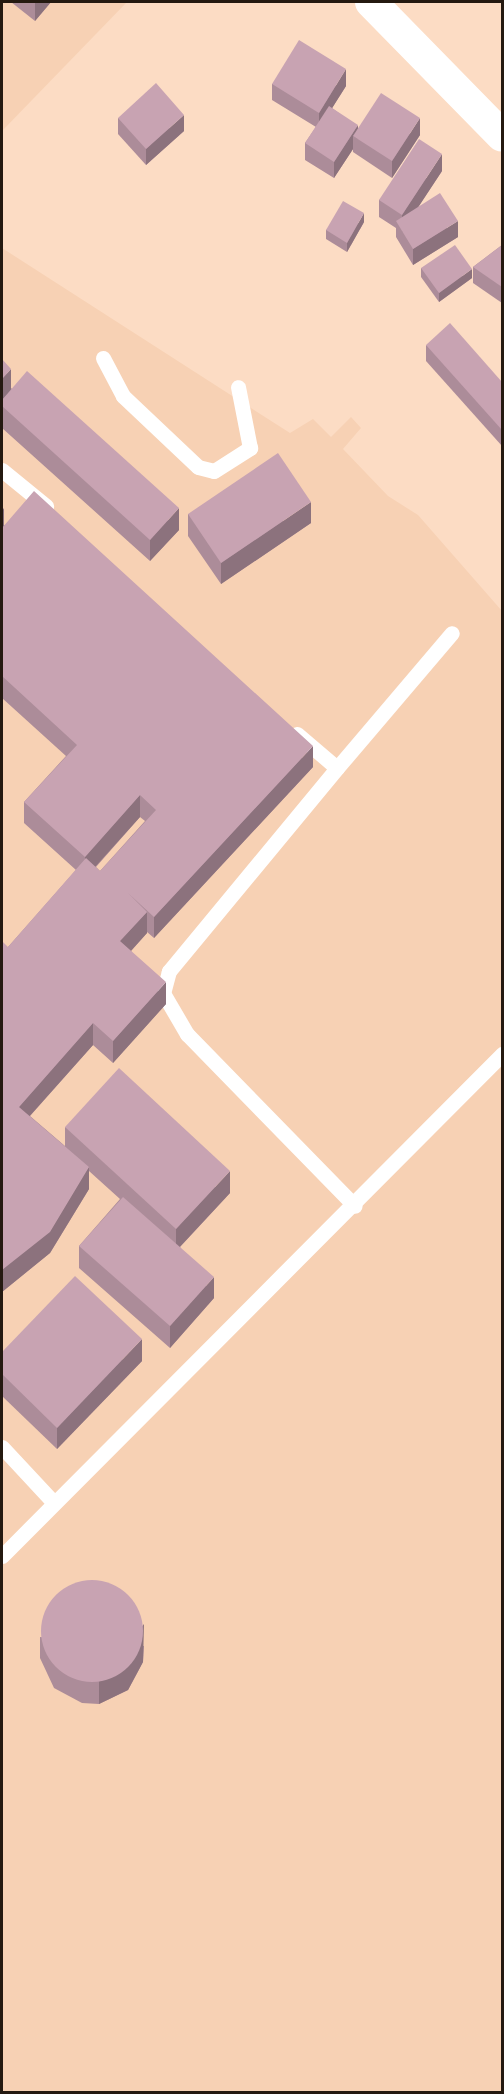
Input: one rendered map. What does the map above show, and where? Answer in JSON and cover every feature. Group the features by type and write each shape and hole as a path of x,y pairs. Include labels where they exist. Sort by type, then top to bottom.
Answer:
{"street":[{"path":"371,2 502,136"}],"lane":[{"path":"103,358 123,396 198,467 214,471 250,448 238,387"},
{"path":"2,470 27,488 61,521"},
{"path":"355,1206 187,1034 163,993 169,971 452,633"},
{"path":"281,721 337,768"},
{"path":"2,1556 355,1206 502,1054"},
{"path":"2,1447 54,1503"}],"shaded area":[{"path":"2,2 127,2 2,131"},
{"path":"2,248 290,433 313,419 331,437 351,417 361,428 343,449 388,496 418,515 502,611 502,2092 2,2092"}],"building":[{"path":"299,40 346,69 319,113 272,84"},
{"path":"156,83 184,115 146,149 118,118"},
{"path":"381,93 420,118 392,161 353,136"},
{"path":"329,106 358,125 334,162 305,143"},
{"path":"419,139 442,154 402,215 379,200"},
{"path":"440,193 458,221 413,249 396,221"},
{"path":"343,201 364,213 347,243 326,230"},
{"path":"455,245 472,269 439,293 421,268"},
{"path":"502,245 502,287 473,267"},
{"path":"450,323 502,382 502,430 426,345"},
{"path":"2,359 11,369 2,379"},
{"path":"27,371 179,508 150,540 2,406 2,400"},
{"path":"278,453 311,502 221,563 188,514"},
{"path":"34,491 313,746 154,917 128,893 147,912 120,941 166,982 113,1041 93,1023 19,1107 89,1167 50,1232 2,1270 2,941 8,947 86,858 100,871 156,810 140,795 85,857 24,802 77,745 2,676 2,528"},
{"path":"119,1068 230,1171 176,1229 65,1127"},
{"path":"123,1197 214,1277 170,1326 79,1246"},
{"path":"75,1276 142,1339 57,1428 2,1374 2,1352"},
{"path":"92,1580 111,1584 128,1595 139,1612 143,1631 139,1650 128,1667 111,1678 92,1682 73,1678 56,1667 45,1650 41,1631 45,1612 56,1595 73,1584"}]}
